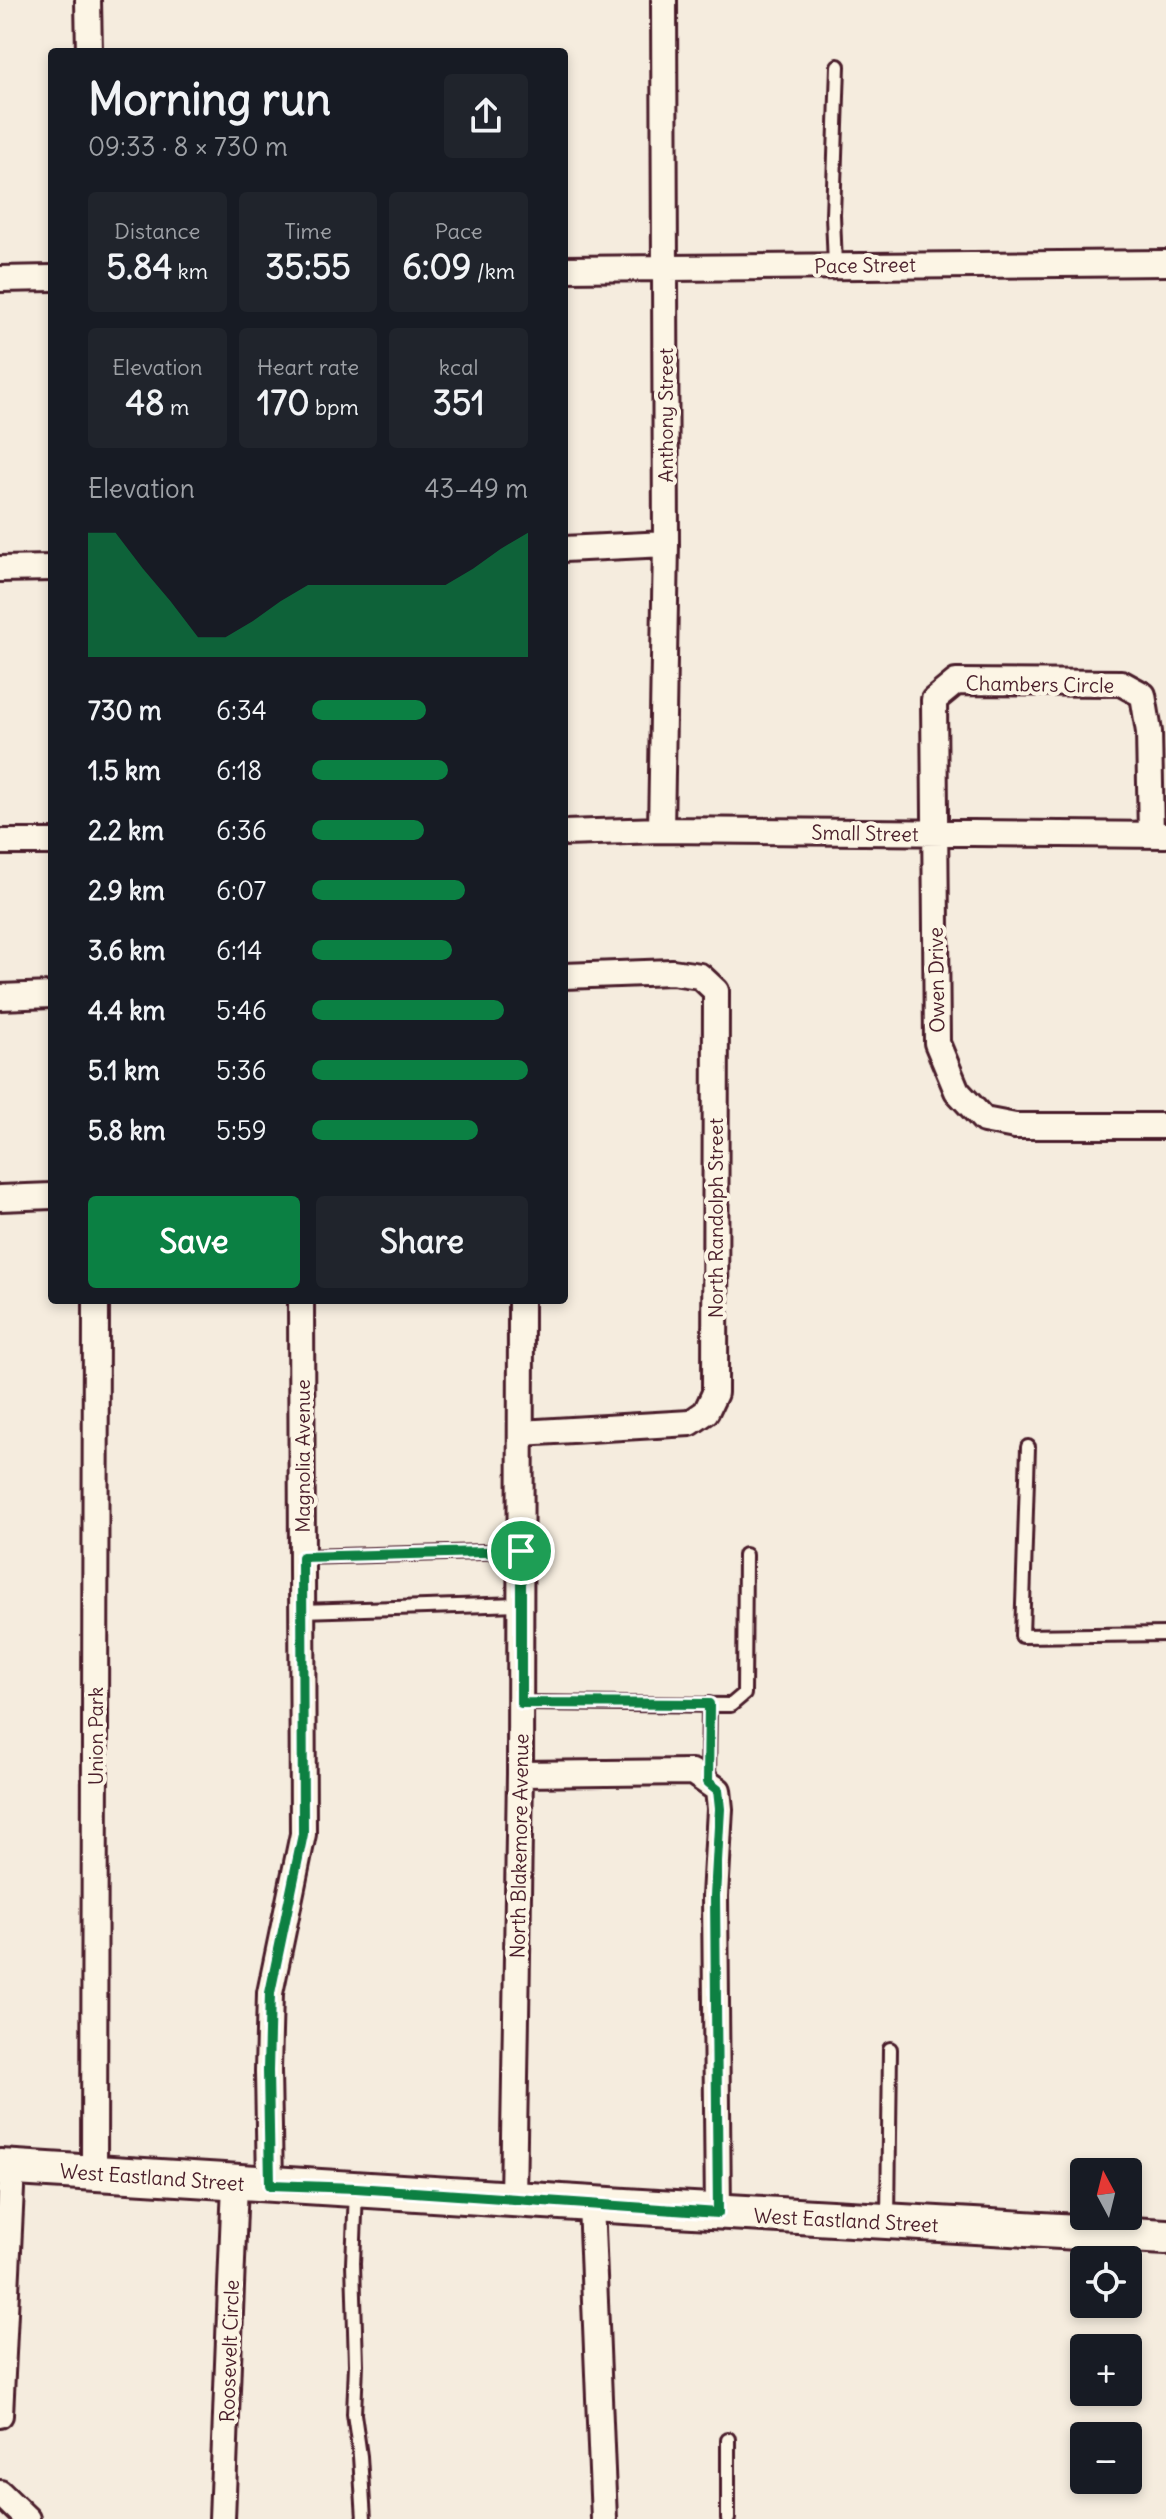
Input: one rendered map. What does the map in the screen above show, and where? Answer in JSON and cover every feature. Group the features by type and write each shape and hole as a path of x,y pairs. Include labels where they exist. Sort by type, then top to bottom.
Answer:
{"street":[{"path":"88,0 89,48"},
{"name":"Anthony Street","path":"661,830 666,544 664,0"},
{"name":"Pace Street","path":"568,269 1166,263"},
{"path":"0,279 48,278"},
{"path":"568,549 666,544"},
{"path":"0,569 48,568"},
{"name":"Chambers Circle","path":"933,834 934,700 956,682 971,682 1121,683 1143,695 1159,835"},
{"name":"Small Street","path":"568,833 661,830 1159,835"},
{"name":"Owen Drive","path":"933,834 937,1043 957,1091 984,1120 1015,1126 1166,1126"},
{"path":"0,842 48,842"},
{"name":"North Randolph Street","path":"521,1433 690,1423 706,1412 715,1393 716,991 700,976 672,972 568,976"},
{"path":"0,997 48,995"},
{"path":"0,1198 48,1196"},
{"name":"Union Park","path":"94,2171 96,1304"},
{"name":"Magnolia Avenue","path":"270,2185 270,1993 303,1834 301,1304"},
{"name":"North Blakemore Avenue","path":"513,2199 521,1703 521,1304"},
{"path":"520,1774 692,1772 718,1790 720,1809 715,1896 718,2213"},
{"path":"0,2415 6,2168"},
{"name":"West Eastland Street","path":"6,2168 94,2171 235,2183 356,2188 718,2213 1166,2237"},
{"name":"Roosevelt Circle","path":"222,2519 235,2183"},
{"path":"591,2204 604,2519"},
{"path":"0,2493 27,2519"}],"lane":[{"path":"835,266 833,215 838,66"},
{"path":"1028,1447 1022,1636 1166,1634"},
{"path":"302,1557 521,1551"},
{"path":"521,1703 731,1705 744,1694 745,1555"},
{"path":"302,1611 521,1604"},
{"path":"708,1782 709,1704"},
{"path":"888,2222 890,2049"},
{"path":"356,2188 353,2263 357,2350 354,2414 364,2519"},
{"path":"728,2439 728,2519"}],"route":[{"path":"521,1551 521,1703 709,1704 708,1782 718,1790 720,1809 715,1896 718,2213 270,2185 270,1993 303,1834 302,1557 521,1551"}]}
